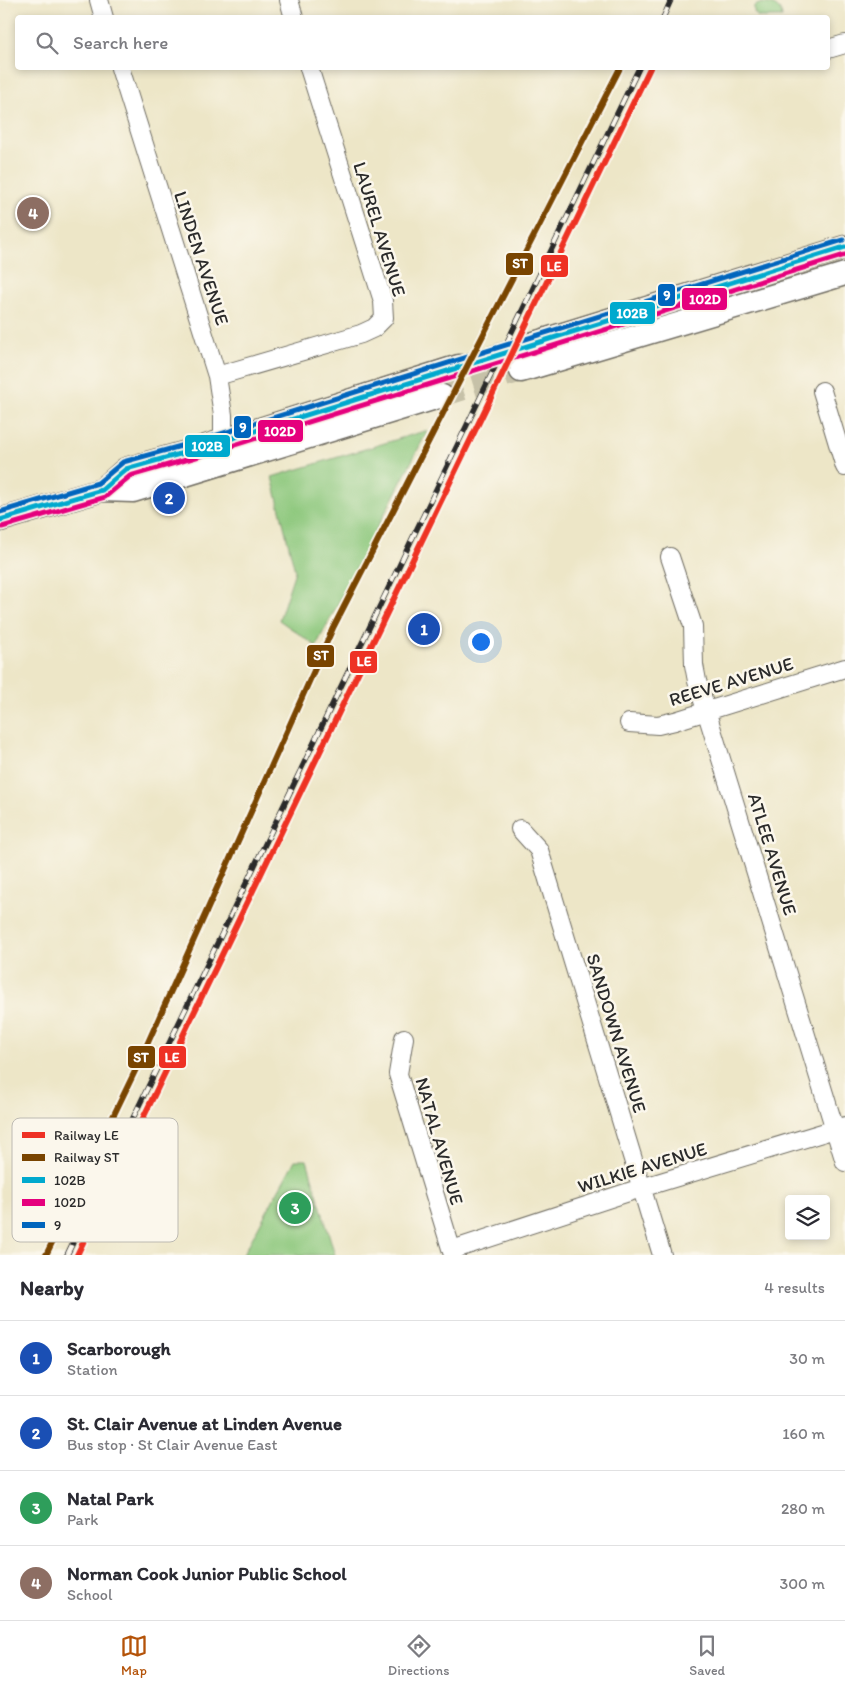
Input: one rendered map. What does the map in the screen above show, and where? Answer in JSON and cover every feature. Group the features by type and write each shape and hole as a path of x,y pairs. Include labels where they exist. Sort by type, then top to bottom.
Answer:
{"main road":[{"path":"534,343 845,247"},
{"path":"521,371 845,274"},
{"path":"102,490 126,469 223,441 459,366"},
{"path":"0,520 102,490 133,491 442,396"}],"street":[{"path":"99,0 103,15"},
{"path":"289,0 293,15"},
{"path":"830,48 845,44"},
{"name":"LINDEN AVENUE","path":"121,70 217,376 222,415 222,464"},
{"name":"LAUREL AVENUE","path":"217,376 361,334 382,322 384,318 382,301 310,70"},
{"path":"822,391 845,468"},
{"name":"ATLEE AVENUE","path":"670,557 693,626 694,665 707,710 840,1128 845,1162"},
{"name":"REEVE AVENUE","path":"629,723 658,725 845,668"},
{"name":"SANDOWN AVENUE","path":"520,829 538,850 662,1255"},
{"name":"NATAL AVENUE","path":"404,1038 398,1074 452,1253"},
{"name":"WILKIE AVENUE","path":"452,1253 642,1188 840,1128"}],"green space":[{"path":"762,3 776,6 782,15 756,15 754,12 754,6"},
{"path":"428,430 316,646 279,620 295,571 272,477"},
{"path":"295,1160 307,1160 335,1255 243,1255"}],"tunnel":[{"path":"459,366 534,343"},
{"path":"442,396 521,371"}],"railway":[{"path":"664,15 671,0"},
{"path":"133,1118 638,70"},
{"path":"67,1255 73,1242"}],"rail line":[{"name":"ST","path":"112,1118 137,1067 333,628 619,70"},
{"name":"LE","path":"143,1118 649,70"},
{"name":"ST","path":"46,1255 52,1242"},
{"name":"LE","path":"77,1255 83,1242"}],"transit line":[{"name":"9","path":"0,512 98,483 123,462 192,443 843,240"},
{"name":"102B","path":"0,520 102,490 126,469 194,450 845,247"},
{"name":"102D","path":"2,527 105,497 130,476 845,255"}],"place":[{"name":"Norman Cook Junior Public School","path":"33,213"},
{"name":"St. Clair Avenue at Linden Avenue","path":"169,498"},
{"name":"Scarborough","path":"424,629"},
{"name":"Natal Park","path":"295,1208"}]}
